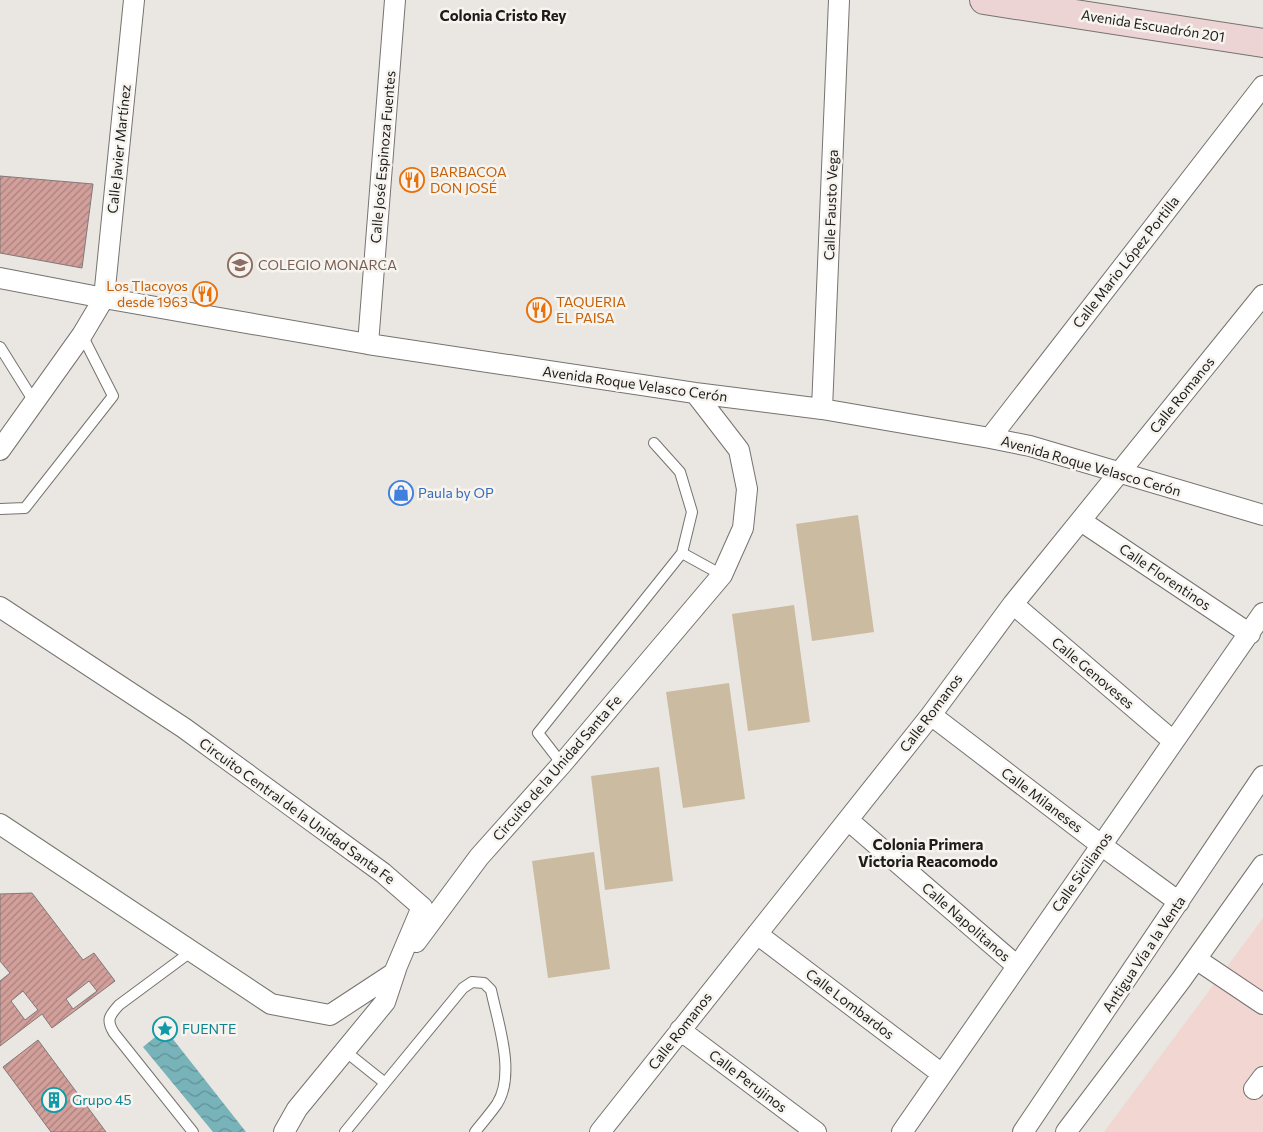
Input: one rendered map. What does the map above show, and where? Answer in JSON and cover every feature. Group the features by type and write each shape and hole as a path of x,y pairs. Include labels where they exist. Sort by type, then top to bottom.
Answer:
{"main road":[{"name":"Avenida Escuadrón 201","path":"984,0 1263,43"}],"street":[{"name":"Calle Javier Martínez","path":"104,298 134,0"},
{"name":"Calle José Espinoza Fuentes","path":"368,344 395,0"},
{"name":"Calle Fausto Vega","path":"822,410 839,0"},
{"name":"Calle Mario López Portilla","path":"990,438 1263,86"},
{"name":"Avenida Roque Velasco Cerón","path":"0,278 368,344 822,410 990,438 1030,446 1119,474 1263,515"},
{"name":"Calle Romanos","path":"607,1129 680,1030 931,715 1012,604 1263,295"},
{"path":"0,450 82,335 104,298"},
{"name":"Circuito de la Unidad Santa Fe","path":"284,1132 298,1109 385,1002 394,973 479,857 562,764 722,575 743,528 747,489 739,450 695,393"},
{"name":"Calle Florentinos","path":"1081,521 1250,634"},
{"name":"Calle Genoveses","path":"1012,604 1174,741"},
{"name":"Circuito Central de la Unidad Santa Fe","path":"0,607 184,728 383,873 422,907 394,973"},
{"name":"Calle Sicilianos","path":"902,1132 1263,613"},
{"name":"Calle Milaneses","path":"931,715 1179,902"},
{"name":"Antigua Vía a la Venta","path":"1023,1132 1263,776"},
{"name":"Calle Napolitanos","path":"848,820 1017,966"},
{"path":"0,824 271,1004 330,1014 394,973"},
{"path":"1066,1132 1196,959 1263,865"},
{"name":"Calle Lombardos","path":"757,934 942,1074"},
{"path":"1196,959 1263,1004"},
{"name":"Calle Perujinos","path":"680,1030 816,1132"}],"lane":[{"path":"0,509 25,508 113,396 82,335"},
{"path":"0,347 35,403"},
{"path":"562,764 538,733 682,553 692,512 680,472 654,443"},
{"path":"682,553 722,575"},
{"path":"192,951 119,1005 110,1014 109,1024 193,1132"},
{"path":"345,1132 463,988 472,982 484,983 490,990 506,1071 504,1088 497,1103 475,1132"},
{"path":"345,1051 385,1083"}],"shaded area":[{"path":"858,515 874,632 812,641 796,524"},
{"path":"794,605 810,722 748,731 732,614"},
{"path":"729,683 745,799 683,808 666,692"},
{"path":"659,767 673,881 605,890 591,776"},
{"path":"594,852 610,969 548,978 532,861"},
{"path":"1263,918 1263,1132 1104,1132 1232,960"}],"water":[{"path":"165,1029 246,1132 213,1132 143,1047"}],"building":[{"path":"0,176 93,184 82,268 0,253"},
{"path":"32,893 83,960 94,953 115,981 52,1028 42,1014 0,1046 0,981 10,973 0,961 0,894","holes":["89,981 97,991 73,1009 66,999","23,991 38,1010 25,1020 11,1001"]},
{"name":"Grupo 45","path":"38,1040 106,1132 51,1132 3,1067"}],"place":[{"name":"BARBACOA DON JOSÉ","path":"412,180"},
{"name":"COLEGIO MONARCA","path":"240,265"},
{"name":"Los Tlacoyos desde 1963","path":"205,294"},
{"name":"TAQUERIA EL PAISA","path":"539,310"},
{"name":"Paula by OP","path":"401,493"},
{"name":"FUENTE","path":"165,1029"},
{"name":"Grupo 45","path":"54,1100"}],"district":[{"name":"Colonia Cristo Rey","path":"503,16"},
{"name":"Colonia Primera Victoria Reacomodo","path":"928,854"}]}
